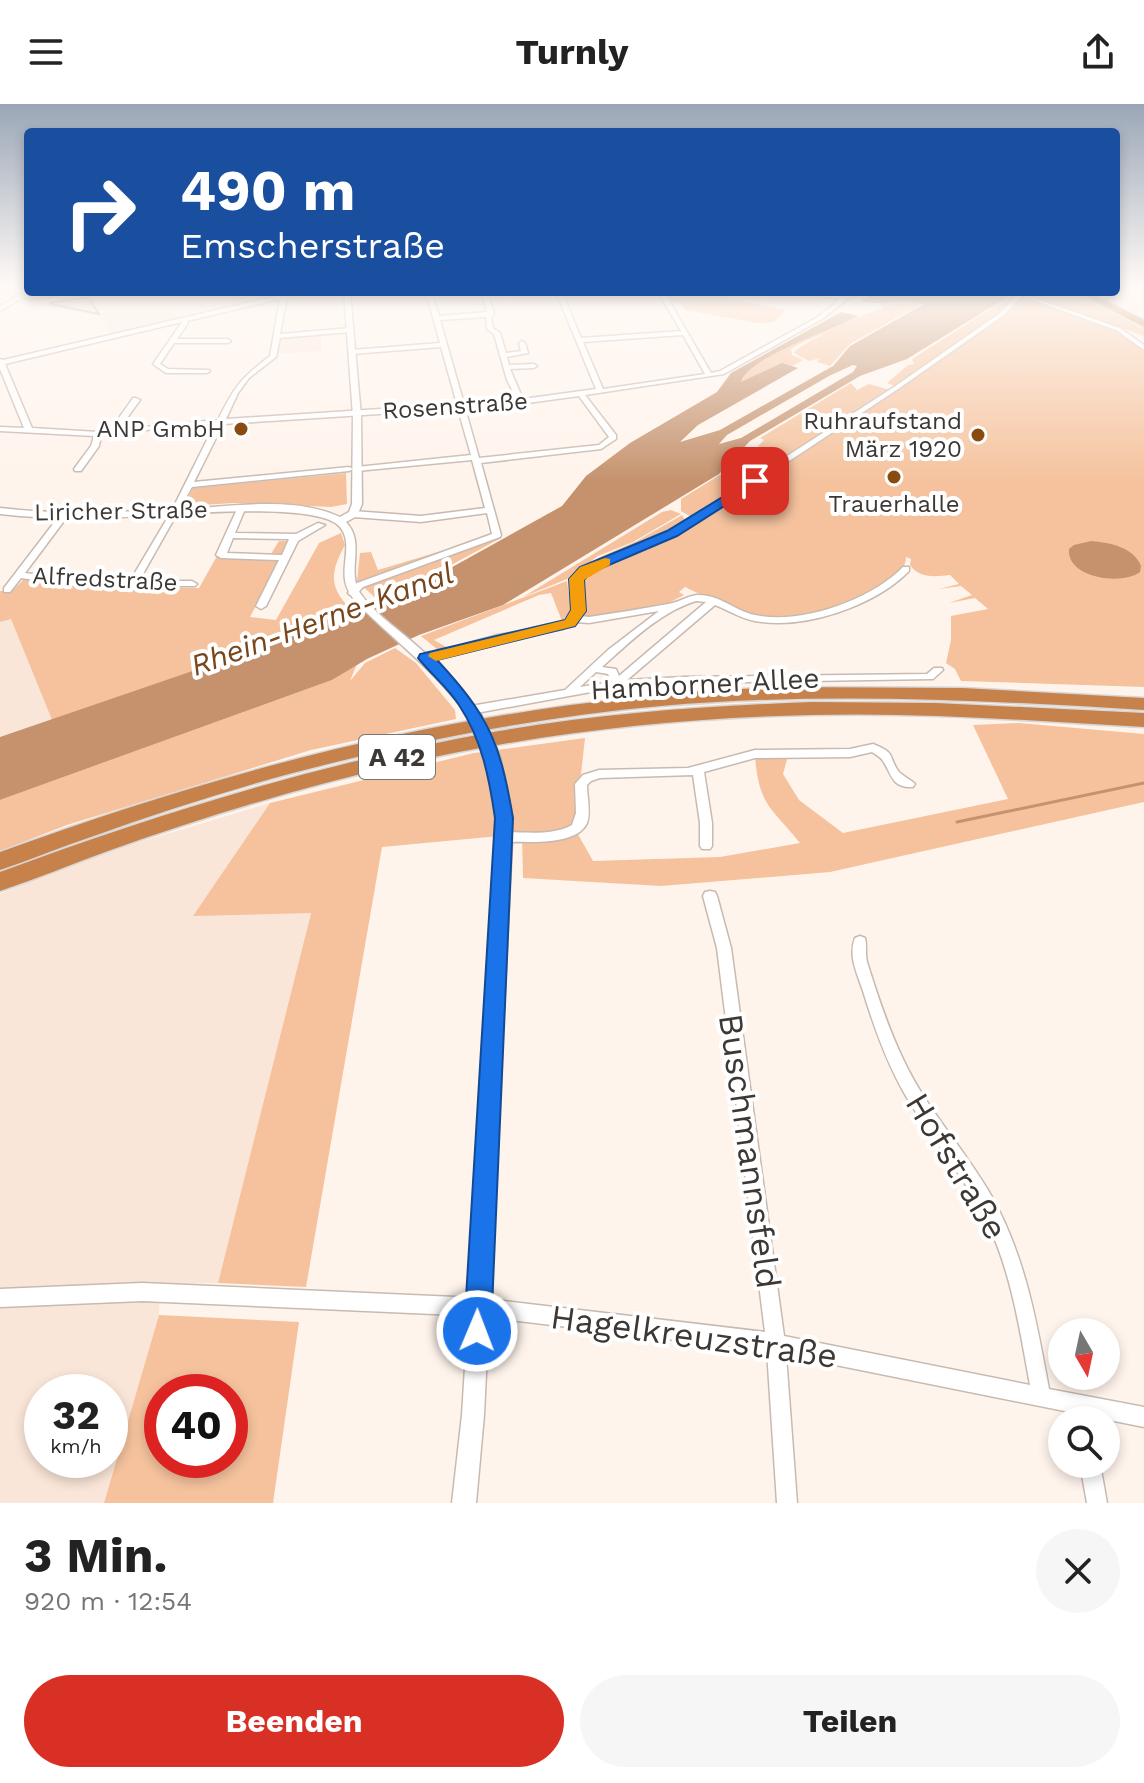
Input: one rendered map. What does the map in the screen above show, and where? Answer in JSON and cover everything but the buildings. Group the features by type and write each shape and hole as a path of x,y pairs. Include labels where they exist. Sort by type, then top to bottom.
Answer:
{"highway":[{"name":"A 42","path":"0,861 176,798 284,766 452,728 586,708 676,699 799,693 1011,694 1144,704"},
{"name":"A 42","path":"0,882 166,821 287,784 390,759 545,730 669,716 811,708 1110,718 1144,722"}],"street":[{"path":"28,428 0,362 47,351"},
{"path":"165,351 156,364 159,368 207,371"},
{"path":"133,583 175,512 243,380 272,359 273,351"},
{"path":"353,514 357,506 353,469 356,413 352,352 361,351"},
{"path":"353,593 360,585 494,537 496,533 445,351"},
{"path":"502,351 521,402"},
{"path":"503,355 524,351"},
{"path":"584,351 600,390"},
{"path":"695,351 709,375"},
{"name":"Rosenstraße","path":"0,429 28,428 74,435 98,434 219,422 521,402 709,375 760,351"},
{"path":"575,619 579,606 576,581 585,570 685,526 949,351"},
{"path":"507,367 534,366"},
{"path":"188,485 601,447 612,436 580,393"},
{"path":"118,432 120,422 136,400"},
{"path":"78,469 95,446 98,434"},
{"name":"Liricher Straße","path":"241,509 221,551 222,555 285,558"},
{"name":"Liricher Straße","path":"0,511 66,513 241,509 307,511 340,521"},
{"path":"464,1503 472,1428 504,837 494,760 473,713 426,658 353,593 348,573 352,541 340,521 353,514 421,519 490,510"},
{"path":"7,590 66,513"},
{"name":"Liricher Straße","path":"229,535 296,537 321,525"},
{"path":"261,606 296,537"},
{"path":"426,658 498,638 560,627 575,619 589,620 654,611 696,598 713,601 754,618 811,616 842,607 883,589 906,569"},
{"name":"Alfredstraße","path":"19,575 78,583 192,584"},
{"path":"594,669 612,671 618,684 629,671 713,601"},
{"path":"569,692 674,604"},
{"name":"Hamborner Allee","path":"473,713 618,684 699,679 929,677 938,670"},
{"path":"504,837 560,836 574,832 581,821 581,784 593,775 698,771 755,754 850,753 873,748 887,756 895,775 909,784"},
{"path":"698,771 706,823 706,846"},
{"name":"Buschmannsfeld","path":"710,896 724,948 776,1344 787,1503"},
{"name":"Hofstraße","path":"860,942 859,957 896,1062 913,1094 977,1185 1008,1249 1018,1281 1041,1396"},
{"name":"Hagelkreuzstraße","path":"0,1298 157,1293 478,1307 776,1344 1041,1396 1067,1406"},
{"name":"Hagelkreuzstraße","path":"1120,1415 1144,1417"},
{"path":"1093,1478 1097,1503"}],"shaded area":[{"path":"278,351 317,351 278,354"},
{"path":"770,351 779,351 748,372 741,382 782,363 798,368 698,425 680,442 720,430 833,366 846,351 920,351 860,376 750,441 719,474 503,605 419,635 367,659 332,680 0,800 0,737 356,615 400,596 562,506 586,476 630,443 717,392 731,373","holes":["857,366 853,372 741,438 719,444 727,435 829,376"]},
{"path":"791,351 792,355 803,360 792,366 782,364 741,382 748,372 777,352"},
{"path":"843,351 830,366 817,362 820,358 809,361 794,353"},
{"path":"924,351 946,351 895,386 887,383 908,365 914,364 912,359"},
{"path":"1144,351 1144,687 961,681 955,669 946,663 951,640 951,616 988,609 975,598 949,603 972,595 961,586 939,589 959,584 950,575 933,576 918,572 910,565 911,559 906,557 901,571 867,596 792,617 754,617 685,587 679,592 684,595 665,605 583,620 587,609 582,583 589,572 687,527 806,451 948,352"},
{"path":"851,383 857,390 869,384 890,390 753,478 756,455 766,451 758,446 764,440 760,438"},
{"path":"744,446 752,452 751,482 693,518 681,511 681,499 723,473"},
{"path":"346,473 347,504 331,507 235,503 184,506 193,488"},
{"path":"671,510 681,514 633,542 598,556 575,573 600,557 637,541 682,515 686,522 523,597 662,512"},
{"path":"341,533 345,545 336,566 334,583 341,598 356,615 52,720 11,619 0,622 0,591 12,591 24,579 85,586 199,588 217,556 269,557 279,541 290,541 250,617 276,620 319,543"},
{"path":"491,536 501,538 381,603 357,581 360,553 371,552 378,570"},
{"path":"1091,541 1127,550 1141,566 1140,572 1109,579 1085,573 1070,559 1069,549"},
{"path":"567,581 571,609 562,621 551,593 539,595 434,640 448,648 438,650 421,636"},
{"path":"11,618 52,720 0,737 0,622"},
{"path":"395,648 416,663 455,710 456,719 311,750 67,825 0,851 0,800 332,680 357,664 350,681 365,663"},
{"path":"1019,723 1144,734 1144,802 830,872 661,886 523,878 522,834 382,847 306,1287 218,1283 311,913 193,916 270,803 474,753 585,738 575,829 593,861 720,857 800,843 768,805 760,786 755,757 788,756 783,774 799,800 843,833 1008,799 973,725"},
{"path":"270,803 194,915 311,912 218,1283 160,1284 159,1315 128,1421 128,1374 24,1374 24,1478 111,1478 104,1503 0,1503 0,894 83,859"},
{"path":"159,1315 299,1322 273,1503 104,1503 111,1478 128,1478 128,1421"}],"waterway":[{"path":"957,822 1144,783"}],"slow traffic":[{"path":"436,656 498,638 570,623 579,611 576,579 585,570 605,562"}],"place":[{"name":"ANP GmbH","path":"241,429"},
{"name":"Ruhraufstand März 1920","path":"978,435"},
{"name":"Trauerhalle","path":"894,477"}],"route":[{"path":"477,1331 504,818 493,756 482,731 465,700 426,658 498,638 570,623 579,611 576,579 585,570 672,534 755,481"}],"water label":[{"name":"Rhein-Herne-Kanal","path":"322,619"}]}
